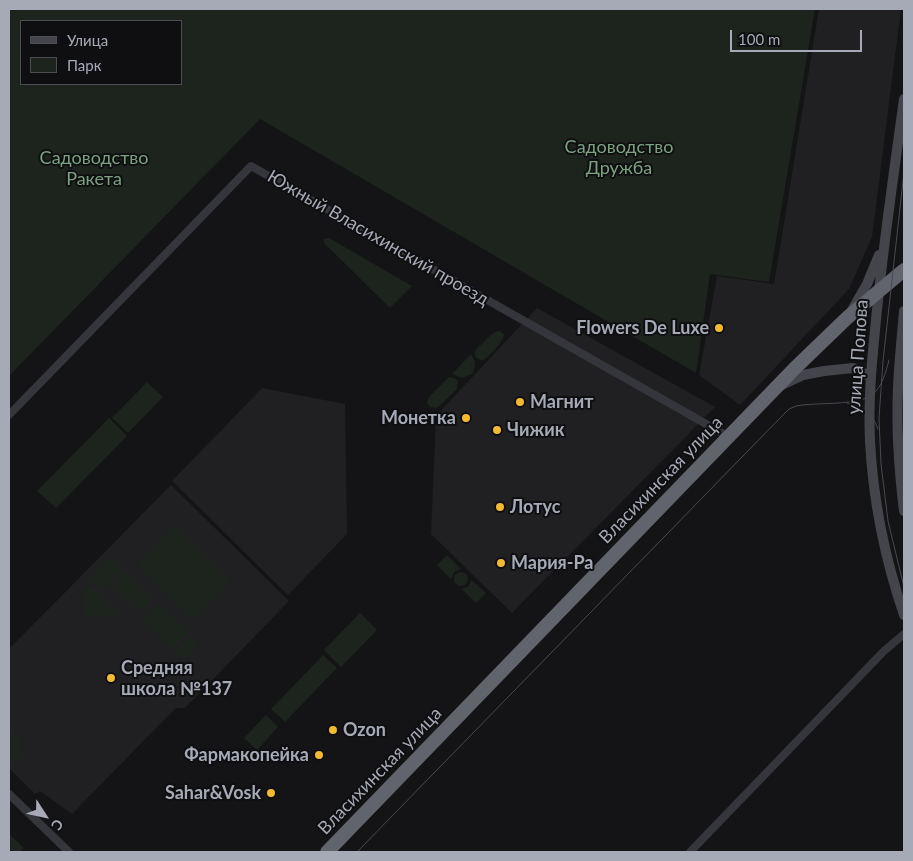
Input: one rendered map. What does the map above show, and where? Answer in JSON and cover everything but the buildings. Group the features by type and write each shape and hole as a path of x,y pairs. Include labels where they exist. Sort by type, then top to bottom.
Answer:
{"highway":[{"name":"Власихинская улица","path":"326,852 775,389 848,317 904,270"}],"main road":[{"name":"улица Попова","path":"904,99 879,290 871,377 870,441 875,493 894,586 904,615"},
{"path":"848,317 876,266 886,233"},
{"path":"904,311 898,388 899,463 904,511"},
{"path":"775,389 802,375 824,370 853,368 871,377"}],"street":[{"name":"Южный Власихинский проезд","path":"9,415 251,166 729,437"},
{"path":"690,852 884,651 904,634"},
{"path":"9,794 69,852"}],"shaded area":[{"path":"819,9 901,9 872,237 849,289 740,405 699,375 717,276 774,284"},
{"path":"537,308 715,407 512,613 431,534 436,416"},
{"path":"262,388 345,404 347,534 288,595 172,481"},
{"name":"Средняя школа №137","path":"171,485 289,601 185,708 176,708 72,814 40,791 35,794 9,768 9,649"}],"green space":[{"name":"Садоводство Дружба","path":"9,9 815,9 769,282 710,274 696,373 260,119 9,376"},
{"path":"329,238 412,286 390,308 324,243 324,239"},
{"path":"499,331 504,334 497,348 485,359 477,358 475,355 476,349 492,334"},
{"path":"471,354 475,364 472,374 462,378 452,374"},
{"path":"449,377 458,381 457,389 437,408 430,407 427,403 428,398"},
{"path":"147,382 163,397 128,433 112,418"},
{"path":"109,418 127,436 56,508 37,491"},
{"path":"175,526 231,581 193,620 137,565"},
{"path":"447,555 461,569 454,572 451,579 437,565"},
{"path":"110,557 122,569 102,589 90,578"},
{"path":"125,571 153,599 141,612 112,585"},
{"path":"458,572 464,572 468,579 464,586 458,586 454,582 454,576"},
{"path":"471,580 486,593 476,603 462,589 469,586"},
{"path":"89,585 119,615 84,616 83,592"},
{"path":"159,604 188,632 172,649 143,621"},
{"path":"360,613 377,630 341,667 324,650"},
{"path":"191,636 200,644 184,660 175,652"},
{"path":"323,655 337,668 285,722 271,709"},
{"path":"266,715 278,727 257,750 244,738"},
{"path":"9,727 21,739 22,753 10,766"},
{"path":"9,834 24,848 20,852 9,852"}],"tram line":[{"path":"904,172 883,361 879,418 881,464 888,521 904,587"},
{"path":"357,852 789,409 804,405 857,401 872,395 881,384 889,360"},
{"path":"847,403 857,406 870,415 878,429"}],"place":[{"name":"Flowers De Luxe","path":"719,328"},
{"name":"Магнит","path":"520,402"},
{"name":"Монетка","path":"466,418"},
{"name":"Чижик","path":"497,430"},
{"name":"Лотус","path":"500,507"},
{"name":"Мария-Ра","path":"501,563"},
{"name":"Средняя школа №137","path":"111,678"},
{"name":"Ozon","path":"333,730"},
{"name":"Фармакопейка","path":"319,755"},
{"name":"Sahar&Vosk","path":"271,793"}],"park label":[{"name":"Садоводство Ракета","path":"94,168"}]}
